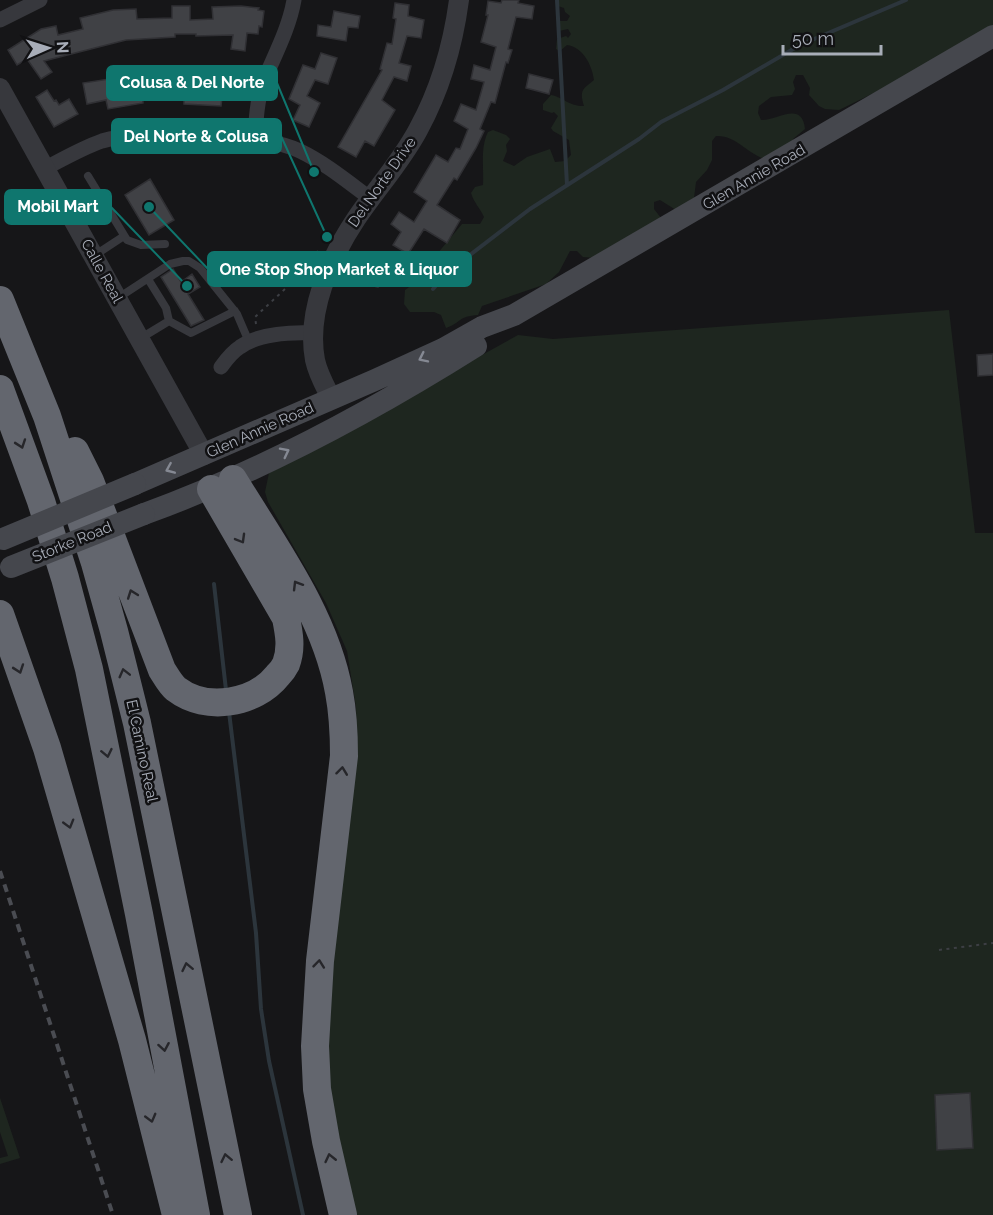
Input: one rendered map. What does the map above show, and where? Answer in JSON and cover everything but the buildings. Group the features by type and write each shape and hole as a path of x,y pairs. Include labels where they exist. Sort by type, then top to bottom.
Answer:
{"highway":[{"path":"0,294 90,481 162,670 175,688 191,697 231,702 259,692 273,681 286,665 291,640 286,618 222,484"},
{"name":"El Camino Real","path":"0,300 50,426 95,563 114,631 137,723 238,1215"},
{"path":"0,389 41,501 65,578 89,669 139,914 196,1215"},
{"path":"222,484 302,592 328,649 339,690 344,726 344,756 320,961 315,1046 317,1089 343,1215"},
{"path":"0,614 47,748 132,1040 176,1215"}],"main road":[{"name":"Glen Annie Road","path":"1,540 204,455 406,366 482,327 514,315 993,36"},
{"name":"Glen Annie Road","path":"144,514 222,484 402,391 487,339 514,315"},
{"path":"204,455 222,484"},
{"name":"Storke Road","path":"5,569 144,514"}],"street":[{"path":"0,20 40,0"},
{"path":"255,138 260,95 280,45 294,0"},
{"name":"Del Norte Drive","path":"332,398 320,377 315,361 314,333 319,299 330,267 345,237 413,139 437,90 451,43 459,0"},
{"name":"Calle Real","path":"0,87 204,455"},
{"path":"44,169 85,148 122,136 169,134 255,138 298,150 320,162 371,200"},
{"path":"220,368 239,347 249,342 271,336 314,333"}],"lane":[{"path":"88,176 127,240 135,244 165,244"},
{"path":"93,256 124,236"},
{"path":"117,298 170,264 189,261 200,268 235,311 249,342"},
{"path":"148,279 166,308 169,321 191,333 235,311"},
{"path":"140,339 169,321"}],"path":[{"path":"256,324 255,317 299,276 322,245"},
{"path":"939,950 993,943"}],"shaded area":[{"path":"555,0 993,0 993,27 884,88 839,110 819,106 809,95 810,88 803,75 796,75 792,95 771,97 759,106 758,113 761,120 788,114 799,116 803,120 805,129 793,139 793,145 765,159 729,138 716,136 712,141 712,160 707,170 696,182 694,198 676,210 660,200 654,202 654,209 661,218 595,258 583,257 577,251 570,251 559,272 546,284 482,306 478,315 463,318 446,328 441,315 434,312 410,312 404,304 405,290 415,283 425,282 430,287 451,276 446,267 435,266 432,260 462,224 480,224 484,217 471,193 475,187 483,185 483,151 488,132 493,130 510,139 506,145 507,151 503,161 514,166 527,157 550,149 555,162 565,161 571,155 569,140 551,128 558,116 554,112 543,110 543,104 551,95 574,105 584,106 583,90 594,80 589,63 578,49 567,45 560,51 556,49 557,39 566,36 568,38 571,34 568,29 559,31 557,27 559,21 567,21 570,16 564,8 558,6"},
{"path":"949,310 975,533 993,533 993,1215 351,1215 332,1133 323,1013 357,756 356,707 347,651 326,603 268,502 265,492 269,473 518,335 553,339"},
{"path":"0,1098 20,1158 0,1164 0,1158 8,1156 0,1132"}],"waterway":[{"path":"557,0 567,185"},
{"path":"433,289 449,271 530,209 639,139 661,122 723,90 800,45 906,0"},
{"path":"214,584 226,690"},
{"path":"229,712 256,933 261,1009 269,1061 303,1215"}],"railway":[{"path":"0,871 113,1215"}],"place":[{"name":"Colusa & Del Norte","path":"314,172"},
{"name":"One Stop Shop Market & Liquor","path":"149,207"},
{"name":"Del Norte & Colusa","path":"327,237"},
{"name":"Mobil Mart","path":"187,286"}]}
